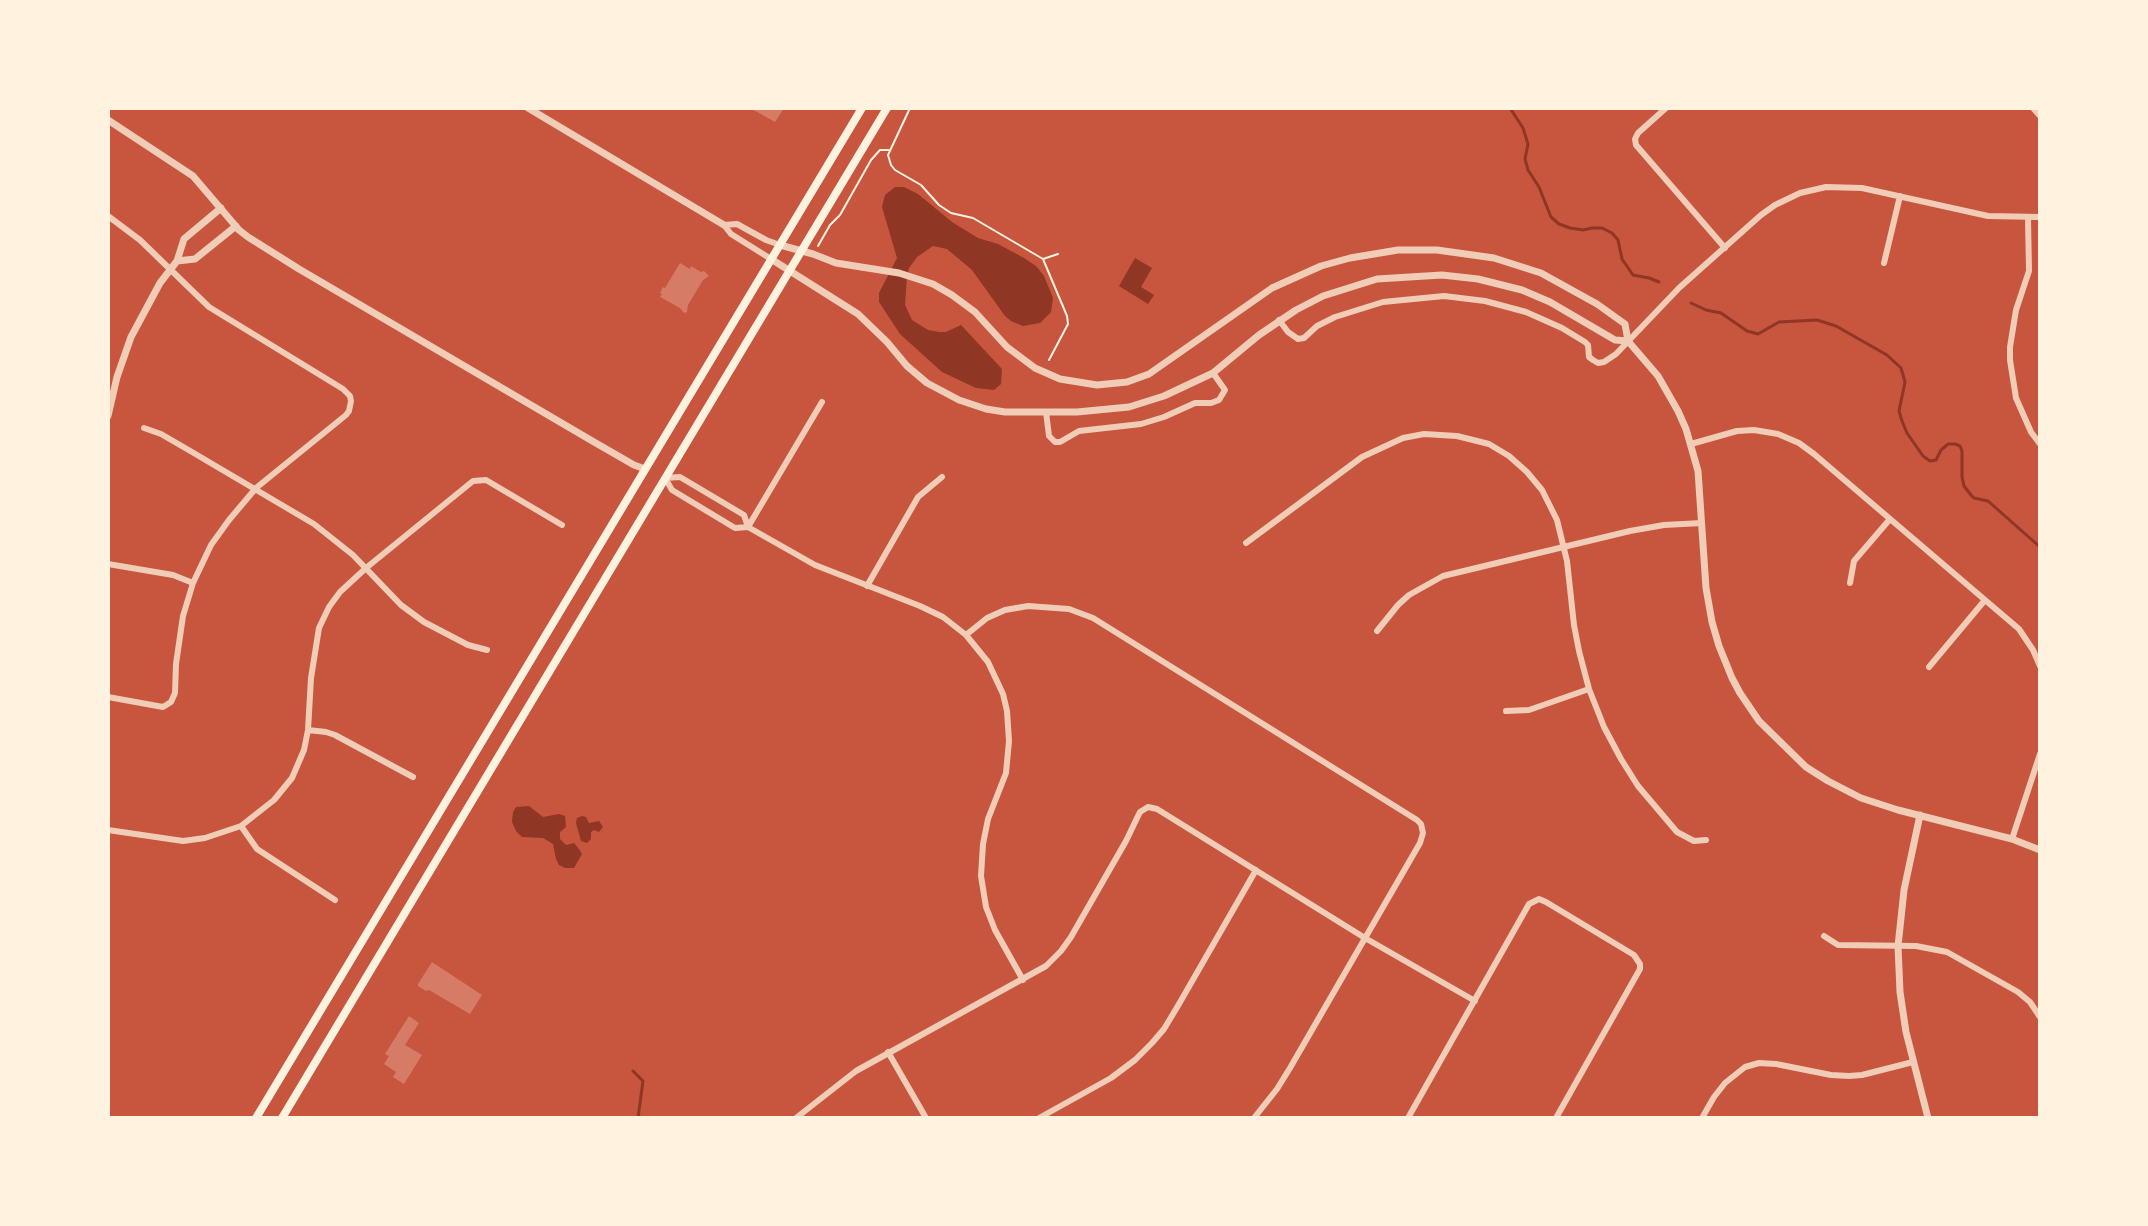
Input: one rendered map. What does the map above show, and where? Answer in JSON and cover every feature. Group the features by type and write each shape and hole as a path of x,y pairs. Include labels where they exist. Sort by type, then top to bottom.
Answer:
{"main road":[{"path":"256,1118 862,108"},
{"path":"282,1118 887,108"},
{"path":"645,469 665,478"},
{"path":"283,1075 301,1086"}],"street":[{"path":"528,108 724,225 731,234 858,314 927,383 948,396 995,411 1077,412 1129,407 1164,396 1213,373 1279,320 1323,296 1377,279 1442,275 1478,279 1522,290 1563,309 1615,340 1628,341"},
{"path":"1666,108 1638,133 1636,145 1725,248"},
{"path":"2033,108 2040,116"},
{"path":"108,120 193,176 248,237 645,469"},
{"path":"1279,320 1298,339 1335,317 1364,306 1414,297 1444,296 1485,301 1533,315 1585,342 1589,357 1598,363 1610,359 1679,288 1775,205 1811,190 1842,186 1862,188 1988,216 2040,217"},
{"path":"1884,263 1900,196"},
{"path":"108,416 112,376 160,283 177,261 184,239 221,208"},
{"path":"108,216 140,240 209,307 343,389 351,401 346,415 256,488 211,545 193,583 183,616 175,693 171,702 163,707 108,697"},
{"path":"2028,218 2029,271 2016,310 2010,360 2016,398 2031,432 2040,444"},
{"path":"724,225 737,224 766,240 836,263 916,278 943,289 984,320 1007,347 1035,368 1085,385 1119,383 1143,377 1173,359 1250,302 1284,282 1335,262 1367,254 1398,250 1470,253 1541,273 1597,304 1625,324 1628,341 1658,376 1678,411 1698,471 1706,588 1712,622 1725,662 1750,709 1781,744 1818,775 1861,798 2012,839 2040,850"},
{"path":"177,261 195,259 236,226"},
{"path":"1046,412 1048,432 1055,442 1079,431 1141,424 1195,403 1219,400 1225,390 1213,373"},
{"path":"748,527 822,402"},
{"path":"144,428 161,434 256,488 335,539 401,605 424,622 468,645 487,650"},
{"path":"1691,444 1745,430 1767,431 1787,437 1814,454 2019,629 2040,666"},
{"path":"1246,543 1362,457 1390,442 1436,433 1478,440 1498,449 1535,481 1557,520 1570,581 1574,625 1589,689 1610,738 1638,786 1677,832 1694,841 1706,840"},
{"path":"748,527 744,515 680,477 665,478 672,490 735,528 748,527 815,565 943,617 977,646 992,670 1003,694 1009,741 1006,773 988,819 981,876 986,907 995,930 1023,980"},
{"path":"867,586 918,497 942,477"},
{"path":"108,830 183,841 205,838 241,826 274,800 292,778 304,750 319,628 329,607 366,568 477,479 486,480 562,525"},
{"path":"1850,583 1854,561 1890,519"},
{"path":"1377,631 1409,595 1443,576 1647,527 1702,523"},
{"path":"108,564 173,575 193,583"},
{"path":"1929,667 1985,600"},
{"path":"966,635 987,618 1005,610 1028,606 1069,609 1093,618 1417,820 1423,828 1420,843 1365,938 1277,1089 1254,1118"},
{"path":"1506,711 1529,710 1589,689"},
{"path":"308,730 335,735 413,777"},
{"path":"2012,839 2040,754"},
{"path":"796,1118 856,1071 1046,966 1066,944 1138,816 1144,809 1153,807 1365,938 1475,1001"},
{"path":"1920,815 1904,890 1898,946 1906,1032 1928,1118"},
{"path":"241,826 257,849 335,900"},
{"path":"1039,1118 1111,1078 1152,1043 1164,1029 1256,870"},
{"path":"1408,1118 1529,904 1543,900 1634,955 1640,964 1639,973 1556,1118"},
{"path":"1824,936 1838,945 1929,947 1961,958 2025,996 2040,1017"},
{"path":"888,1052 926,1118"},
{"path":"1702,1118 1725,1083 1745,1067 1759,1063 1849,1076 1913,1062"}],"path":[{"path":"910,108 889,150 891,165 921,185 944,209 958,216 973,218 1043,259 1068,324 1049,360"},
{"path":"813,254 830,225 840,215 871,160 880,150 889,150"},
{"path":"1043,259 1058,254"}],"shaded area":[{"path":"895,187 904,187 918,194 952,222 978,238 998,244 1024,258 1044,276 1053,298 1051,312 1040,323 1023,326 1005,316 972,270 947,249 933,246 917,257 909,268 905,305 912,320 928,330 939,332 961,325 1002,369 1001,384 994,390 976,388 942,372 900,334 879,302 879,293 897,258 882,207 885,195"},
{"path":"1135,258 1152,268 1141,287 1154,295 1148,304 1119,286"},
{"path":"529,806 543,817 565,816 566,827 560,832 560,839 566,845 574,843 582,854 574,868 559,865 553,844 543,838 522,837 516,831 512,822 513,812 516,807"},
{"path":"582,816 589,823 599,821 603,827 599,832 591,832 587,843 581,841 576,823 577,818"}],"building":[{"path":"750,108 784,108 775,122"},
{"path":"680,263 690,269 691,266 704,271 709,276 703,280 684,313 660,297 663,287"},
{"path":"432,962 482,995 470,1014 418,986"},
{"path":"409,1016 419,1023 405,1045 422,1055 404,1084 393,1077 396,1072 384,1064 389,1056 385,1054"}],"waterway":[{"path":"1510,108 1523,128 1528,144 1525,159 1528,170 1539,187 1551,217 1570,228 1602,228 1612,233 1618,240 1622,259 1633,275 1659,282"},
{"path":"1691,303 1721,313 1747,331 1758,334 1779,322 1817,320 1836,326 1887,355 1901,368 1905,382 1899,411 1907,433 1923,456 1930,461 1936,460 1948,444 1960,446 1964,486 1971,495 1988,501 2040,547"},
{"path":"633,1071 643,1081 638,1118"}]}
